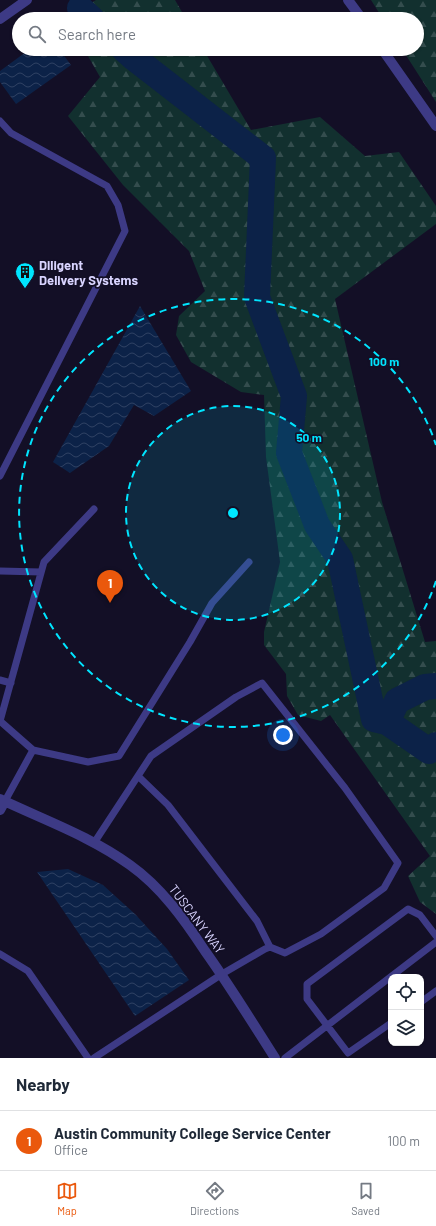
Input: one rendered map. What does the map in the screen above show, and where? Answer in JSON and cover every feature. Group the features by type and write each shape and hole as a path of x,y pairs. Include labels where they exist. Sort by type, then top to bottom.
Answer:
{"street":[{"path":"0,19 27,0"},
{"path":"348,0 357,12"},
{"path":"387,56 436,126"},
{"name":"TUSCANY WAY","path":"2,803 78,834 130,865 164,894 222,974 275,1058"}],"lane":[{"path":"0,121 11,133 107,186 118,205 125,231 0,476"},
{"path":"94,509 44,562 0,721 33,750 88,762 119,756 190,642 212,603 249,562"},
{"path":"0,571 41,572"},
{"path":"0,680 10,683"},
{"path":"94,843 151,756 236,696 262,683 345,788 398,863 384,888 321,934 285,953 270,947 257,921 172,812 138,776"},
{"path":"2,803 33,750"},
{"path":"388,1025 348,1053 307,999 307,984 408,909 420,915 436,936"},
{"path":"284,1058 436,942"},
{"path":"94,1058 222,974 270,947"},
{"path":"0,954 28,971 88,1058"},
{"path":"424,1000 436,991"}],"green space":[{"path":"96,0 175,0 182,12 76,12"},
{"path":"371,0 436,0 436,102 406,56 424,56 424,12 379,12"},
{"path":"88,56 207,56 251,130 320,117 365,156 399,152 436,206 436,224 335,299 382,502 425,642 436,641 436,914 420,902 408,876 430,856 330,715 321,721 298,715 287,696 286,674 264,645 264,632 280,562 266,457 264,395 241,392 191,362 176,335 179,316 205,291 189,251 123,185 68,116 100,77"}],"water":[{"path":"20,56 64,56 71,65 16,104 0,82 0,71"},
{"path":"140,306 191,391 154,416 134,405 109,446 70,473 53,462"},
{"path":"68,869 103,885 135,914 167,949 189,980 135,1016 37,872"}],"waterway":[{"path":"80,8 84,12"},
{"path":"132,56 263,158 257,297 294,396 289,453 317,525 340,559 374,719 387,722 429,751 436,745"},
{"path":"387,722 397,701 425,687 436,686"}],"place":[{"name":"Diligent Delivery Systems","path":"25,289"},
{"name":"Austin Community College Service Center","path":"110,603"}]}
